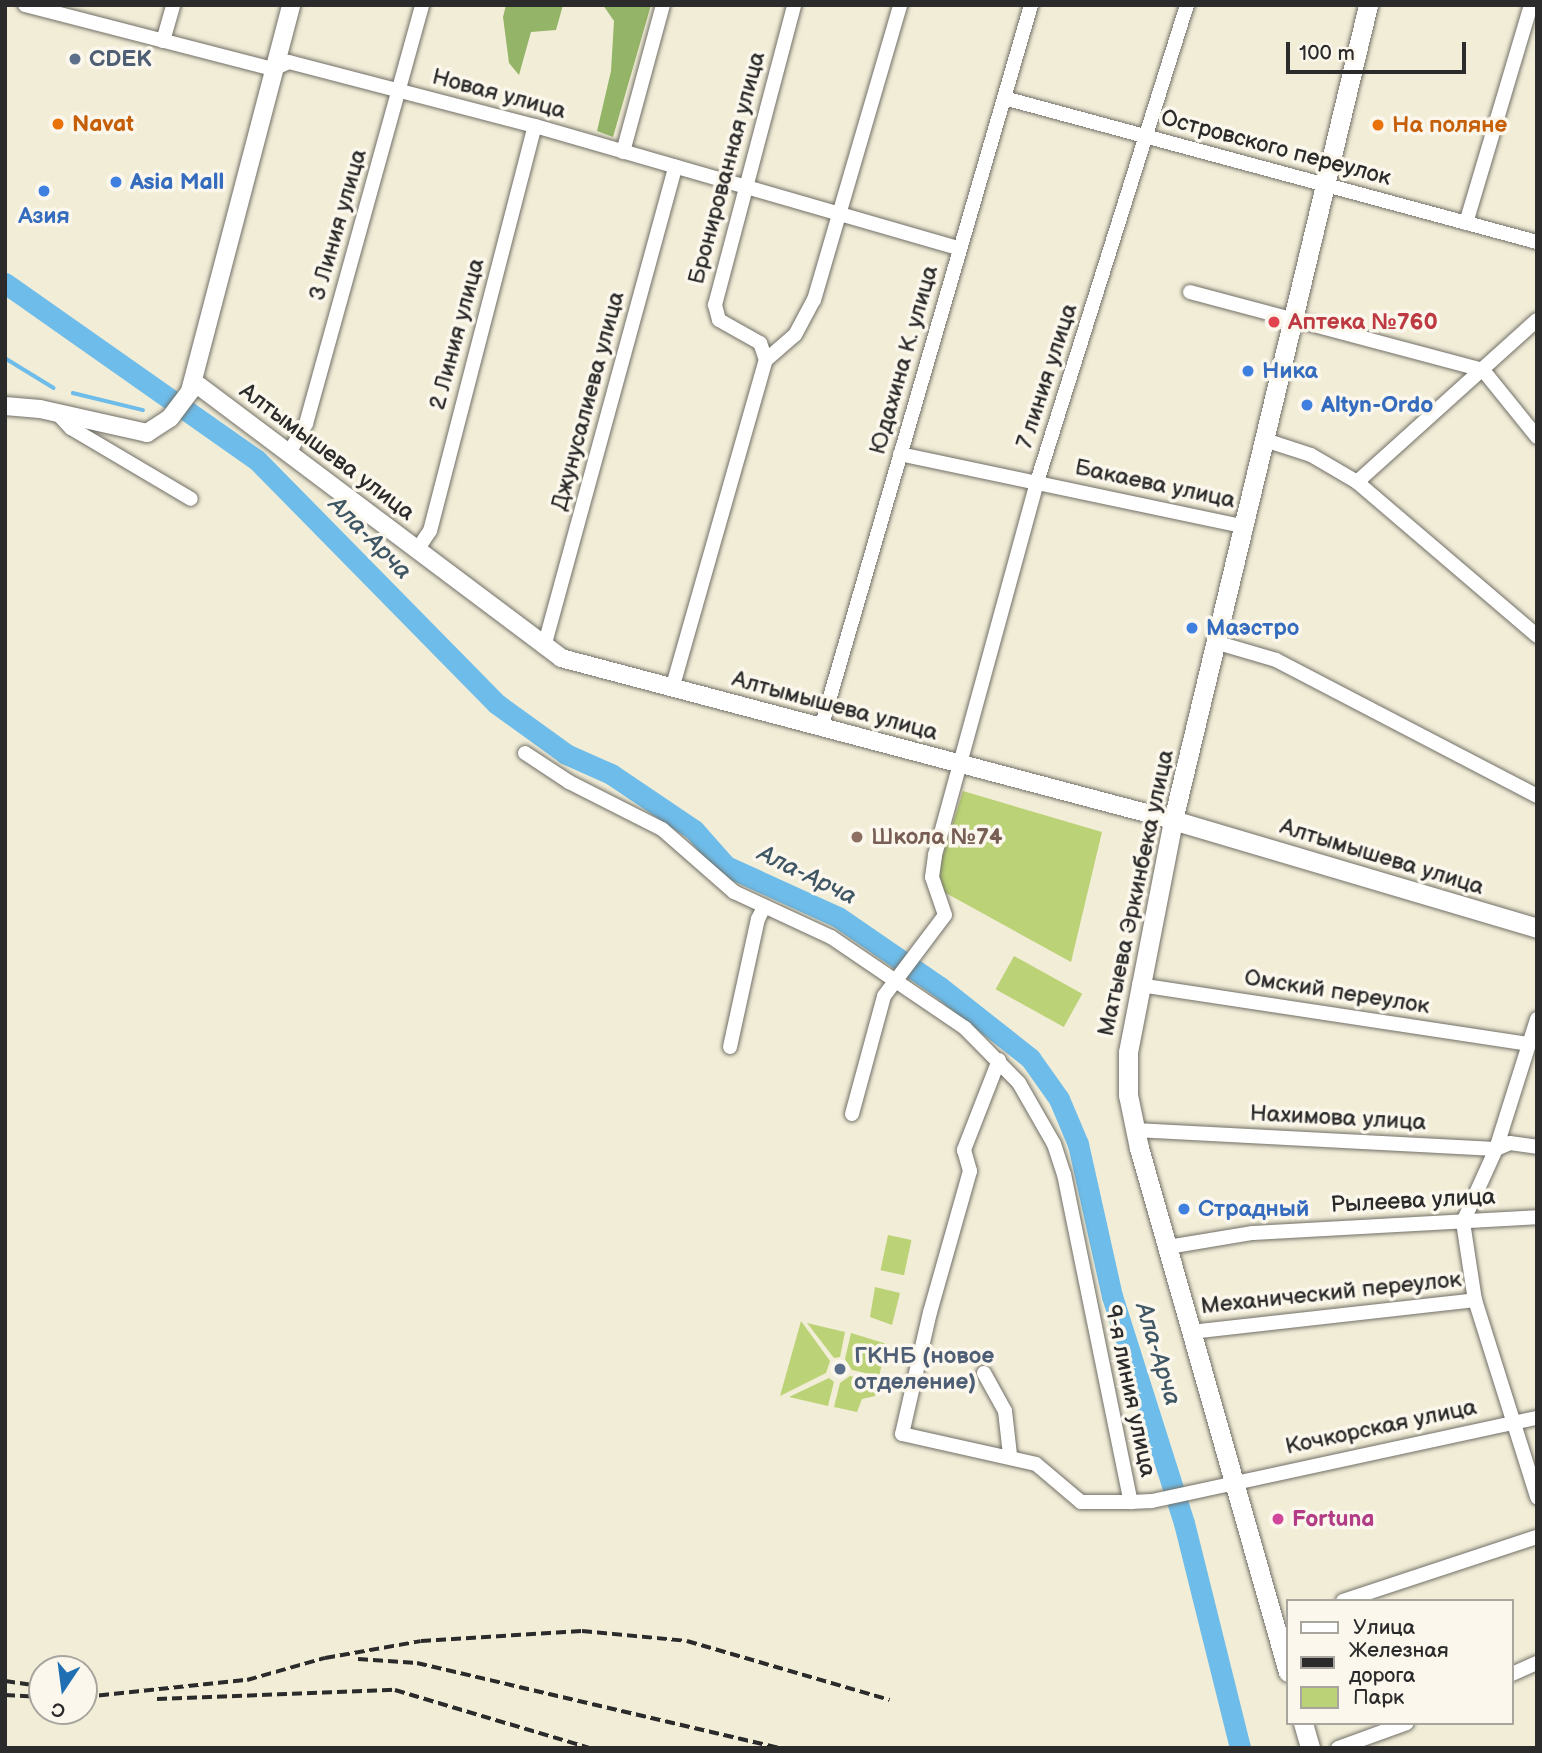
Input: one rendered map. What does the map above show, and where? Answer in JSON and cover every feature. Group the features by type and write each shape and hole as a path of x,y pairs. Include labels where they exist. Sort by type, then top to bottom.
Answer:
{"main road":[{"name":"Бакаева улица","path":"1245,527 1368,5"},
{"name":"Матыева Эркинбека улица","path":"1245,527 1173,820 1128,1052 1135,1130 1234,1482 1281,1621 1286,1657"},
{"name":"Алтымышева улица","path":"1173,820 1537,928"},
{"path":"1304,1725 1310,1748"}],"street":[{"name":"Новая улица","path":"25,5 60,10 163,41 273,69 289,62 535,126 960,250"},
{"path":"163,41 173,5"},
{"path":"5,406 57,413 139,433 155,431 170,418 192,387 291,5"},
{"name":"3 Линия улица","path":"289,453 306,424 422,5"},
{"path":"623,152 663,5"},
{"name":"Бронированная улица","path":"766,360 760,342 719,320 715,305 794,5"},
{"path":"672,689 766,360 795,335 814,300 900,5"},
{"name":"Юдахина К. улица","path":"821,728 1031,5"},
{"name":"7 линия улица","path":"896,981 945,915 931,869 962,765 1036,485 1187,5"},
{"path":"1466,223 1531,5"},
{"name":"Островского переулок","path":"1003,98 1537,242"},
{"name":"2 Линия улица","path":"417,550 430,531 535,126"},
{"name":"Джунусалиева улица","path":"544,648 676,167"},
{"path":"1190,292 1294,317 1483,370 1537,437"},
{"path":"1357,482 1537,320"},
{"name":"Алтымышева улица","path":"192,387 289,453 544,648 579,664 1173,820"},
{"path":"57,413 71,428 191,499"},
{"path":"1265,440 1311,455 1357,482 1537,636"},
{"name":"Бакаева улица","path":"900,454 1036,485 1245,527"},
{"path":"1218,643 1276,660 1537,796"},
{"name":"9-я линия улица","path":"525,753 569,782 647,819 688,849 725,886 831,937 965,1028 999,1060 1032,1103 1064,1174 1131,1502 1152,1501 1234,1482"},
{"path":"730,1046 758,919 764,907"},
{"path":"852,1114 884,996 896,981"},
{"name":"Омский переулок","path":"1139,985 1528,1044"},
{"path":"1537,1019 1496,1149 1463,1222 1475,1300 1511,1423 1537,1497"},
{"path":"999,1060 964,1150 971,1171 930,1312 902,1434 1010,1455 1036,1464 1081,1502 1131,1502"},
{"name":"Нахимова улица","path":"1135,1130 1496,1149 1510,1143 1537,1147"},
{"name":"Рылеева улица","path":"1168,1247 1254,1233 1537,1217"},
{"name":"Механический переулок","path":"1191,1332 1475,1300"},
{"path":"984,1373 1005,1411 1010,1455"},
{"name":"Кочкорская улица","path":"1234,1482 1537,1418"},
{"path":"1349,1599 1537,1536"},
{"path":"1514,1673 1537,1663"},
{"path":"1338,1748 1401,1725"}],"green space":[{"path":"506,5 563,5 556,30 531,32 519,75 509,63 503,17"},
{"path":"603,5 651,5 613,137 597,131 611,71 614,21"},
{"path":"963,791 1102,832 1071,962 933,886"},
{"path":"1014,956 1082,994 1064,1027 996,989"},
{"path":"888,1235 911,1240 904,1275 881,1270"},
{"path":"875,1287 900,1293 892,1325 870,1317"},
{"path":"801,1321 830,1361 826,1373 780,1396"},
{"path":"807,1323 845,1332 840,1357 834,1358"},
{"path":"851,1333 887,1344 879,1376 852,1370 845,1359"},
{"path":"850,1376 878,1382 875,1396 862,1399 857,1412 834,1407 840,1383"},
{"path":"829,1378 834,1382 828,1406 789,1397"}],"waterway":[{"name":"Ала-Арча","path":"5,283 257,460 497,704 566,754 611,774 694,830 726,866 838,917 940,987 1030,1058 1059,1099 1078,1144 1112,1296 1184,1523 1240,1748"},
{"path":"5,358 54,388"},
{"path":"73,393 143,410"}],"railway":[{"path":"98,1696 247,1680 325,1658 421,1641 582,1631 687,1641 890,1700"},
{"path":"358,1659 417,1663 779,1748"},
{"path":"5,1681 28,1684"},
{"path":"157,1699 395,1690 589,1748"},
{"path":"5,1695 28,1696"}],"place":[{"name":"CDEK","path":"75,59"},
{"name":"Navat","path":"58,124"},
{"name":"На поляне","path":"1378,125"},
{"name":"Asia Mall","path":"116,182"},
{"name":"Азия","path":"44,191"},
{"name":"Аптека №760","path":"1274,322"},
{"name":"Ника","path":"1248,371"},
{"name":"Altyn-Ordo","path":"1307,405"},
{"name":"Маэстро","path":"1192,628"},
{"name":"Школа №74","path":"857,837"},
{"name":"Страдный","path":"1184,1209"},
{"name":"ГКНБ (новое отделение)","path":"840,1369"},
{"name":"Fortuna","path":"1278,1519"}]}
